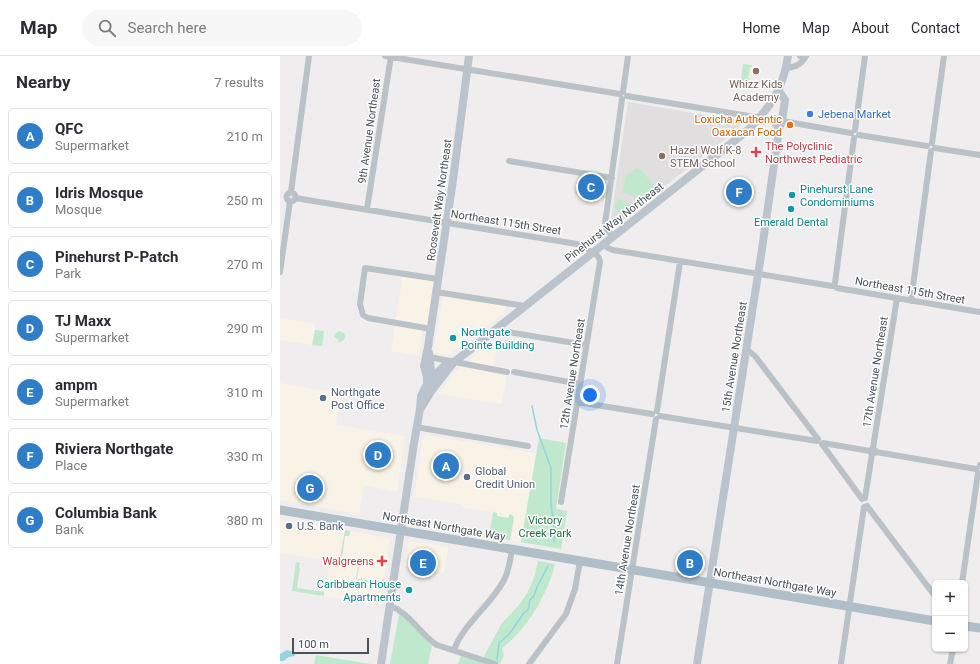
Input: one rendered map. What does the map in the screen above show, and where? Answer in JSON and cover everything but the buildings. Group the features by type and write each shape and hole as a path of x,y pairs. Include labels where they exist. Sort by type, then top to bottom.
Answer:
{"main road":[{"name":"Northeast Northgate Way","path":"280,510 580,562 932,620"},
{"path":"968,626 980,628"}],"street":[{"path":"280,272 288,196 309,56"},
{"path":"389,56 761,118 780,125 855,134 980,155"},
{"name":"9th Avenue Northeast","path":"367,209 389,56"},
{"name":"Roosevelt Way Northeast","path":"431,384 424,362 431,329 447,223 470,56"},
{"path":"613,237 605,227 628,56"},
{"path":"779,91 788,56"},
{"path":"786,68 796,66 806,56"},
{"path":"834,286 865,56"},
{"path":"911,301 944,56"},
{"name":"Pinehurst Way Northeast","path":"431,384 444,366 454,362 496,330 744,134 761,118 779,91"},
{"name":"15th Avenue Northeast","path":"697,664 785,100 779,91"},
{"path":"509,161 612,178"},
{"name":"Northeast 115th Street","path":"288,196 583,245 593,252"},
{"name":"Northeast 115th Street","path":"604,244 611,250 758,275 834,286 911,301 980,312"},
{"name":"12th Avenue Northeast","path":"561,502 600,262 599,258 593,252"},
{"name":"14th Avenue Northeast","path":"617,664 680,262"},
{"path":"431,329 366,317 362,313 360,304 365,268 438,279"},
{"path":"436,292 525,306"},
{"name":"17th Avenue Northeast","path":"863,498 873,451 897,298"},
{"path":"496,330 586,345"},
{"name":"Roosevelt Way Northeast","path":"428,347 431,384"},
{"path":"746,349 755,356 863,498 868,501 849,606 841,664"},
{"path":"429,357 580,384"},
{"name":"Pinehurst Way Northeast","path":"431,384 450,369 454,362"},
{"path":"381,664 416,427 420,409 431,384"},
{"path":"577,402 734,429 979,468 962,580"},
{"path":"416,427 528,446"},
{"path":"866,507 932,592"},
{"path":"454,650 459,638 503,582 512,550"},
{"path":"529,664 566,614 575,589 580,562"},
{"path":"390,605 398,608 407,615 433,643 495,664"},
{"path":"950,664 952,652"}],"shaded area":[{"name":"Hazel Wolf K-8 STEM School","path":"628,102 740,121 739,128 614,226 610,226"},
{"path":"403,274 434,279 427,328 423,328 419,356 391,351"},
{"path":"443,295 505,305 504,313 449,355 435,353 434,351"},
{"path":"280,318 315,324 312,345 280,340"},
{"path":"499,335 494,366 508,368 502,404 438,394 456,371"},
{"path":"280,383 341,393 336,425 405,436 397,492 364,485 359,514 280,500"},
{"path":"426,435 536,453 521,542 510,540 514,518 512,514 509,518 496,516 497,513 495,512 464,508 460,504 414,497 423,439"},
{"path":"280,519 389,538 390,540 380,606 324,596 330,561 280,553"},
{"path":"411,541 448,547 444,573 404,566 408,544"}],"green space":[{"path":"743,64 752,65 752,67 750,67 748,78 750,79 749,89 740,87"},
{"path":"637,168 644,173 657,190 643,201 623,192 625,177"},
{"path":"578,176 607,180 604,198 575,193"},
{"path":"617,199 630,204 633,207 624,214 615,209"},
{"path":"315,330 324,331 322,346 312,345"},
{"path":"339,331 344,333 345,337 343,340 338,342 339,340 334,337"},
{"name":"Victory Creek Park","path":"539,438 566,443 556,509 567,511 561,549 521,542"},
{"path":"493,512 497,513 497,516 508,518 510,514 513,516 514,518 510,540 489,537"},
{"path":"345,530 350,531 349,536 345,536 342,558 346,558 345,563 358,566 339,563"},
{"path":"538,561 555,564 542,599 520,631 502,648 504,655 500,664 483,658 501,625 518,606 528,591"},
{"path":"296,562 300,563 297,588 324,592 324,596 292,591"},
{"path":"358,566 357,579 361,579 362,575 362,579 381,582 382,579 384,579 383,584 356,580"},
{"path":"399,614 407,618 432,646 428,664 390,664"},
{"path":"316,655 371,664 314,664"},
{"path":"461,656 490,664 458,664"}],"water":[{"path":"287,650 294,652 295,656 280,661 280,654"}],"waterway":[{"path":"532,406 537,430 551,468 551,504 555,535 554,541"},
{"path":"497,660 499,643 510,633 523,614 528,610 530,600 534,596 548,566"}],"place":[{"name":"Whizz Kids Academy","path":"756,71"},
{"name":"Jebena Market","path":"810,114"},
{"name":"Loxicha Authentic Oaxacan Food","path":"790,125"},
{"name":"The Polyclinic Northwest Pediatric","path":"756,152"},
{"name":"Hazel Wolf K-8 STEM School","path":"662,156"},
{"name":"Pinehurst P-Patch","path":"591,187"},
{"name":"Riviera Northgate","path":"739,192"},
{"name":"Pinehurst Lane Condominiums","path":"792,195"},
{"name":"Emerald Dental","path":"791,209"},
{"name":"Northgate Pointe Building","path":"453,338"},
{"name":"Northgate Post Office","path":"323,398"},
{"name":"TJ Maxx","path":"378,455"},
{"name":"QFC","path":"446,466"},
{"name":"Global Credit Union","path":"467,477"},
{"name":"Columbia Bank","path":"310,488"},
{"name":"U.S. Bank","path":"289,526"},
{"name":"Walgreens","path":"382,561"},
{"name":"ampm","path":"423,563"},
{"name":"Idris Mosque","path":"690,563"},
{"name":"Caribbean House Apartments","path":"409,590"}]}
